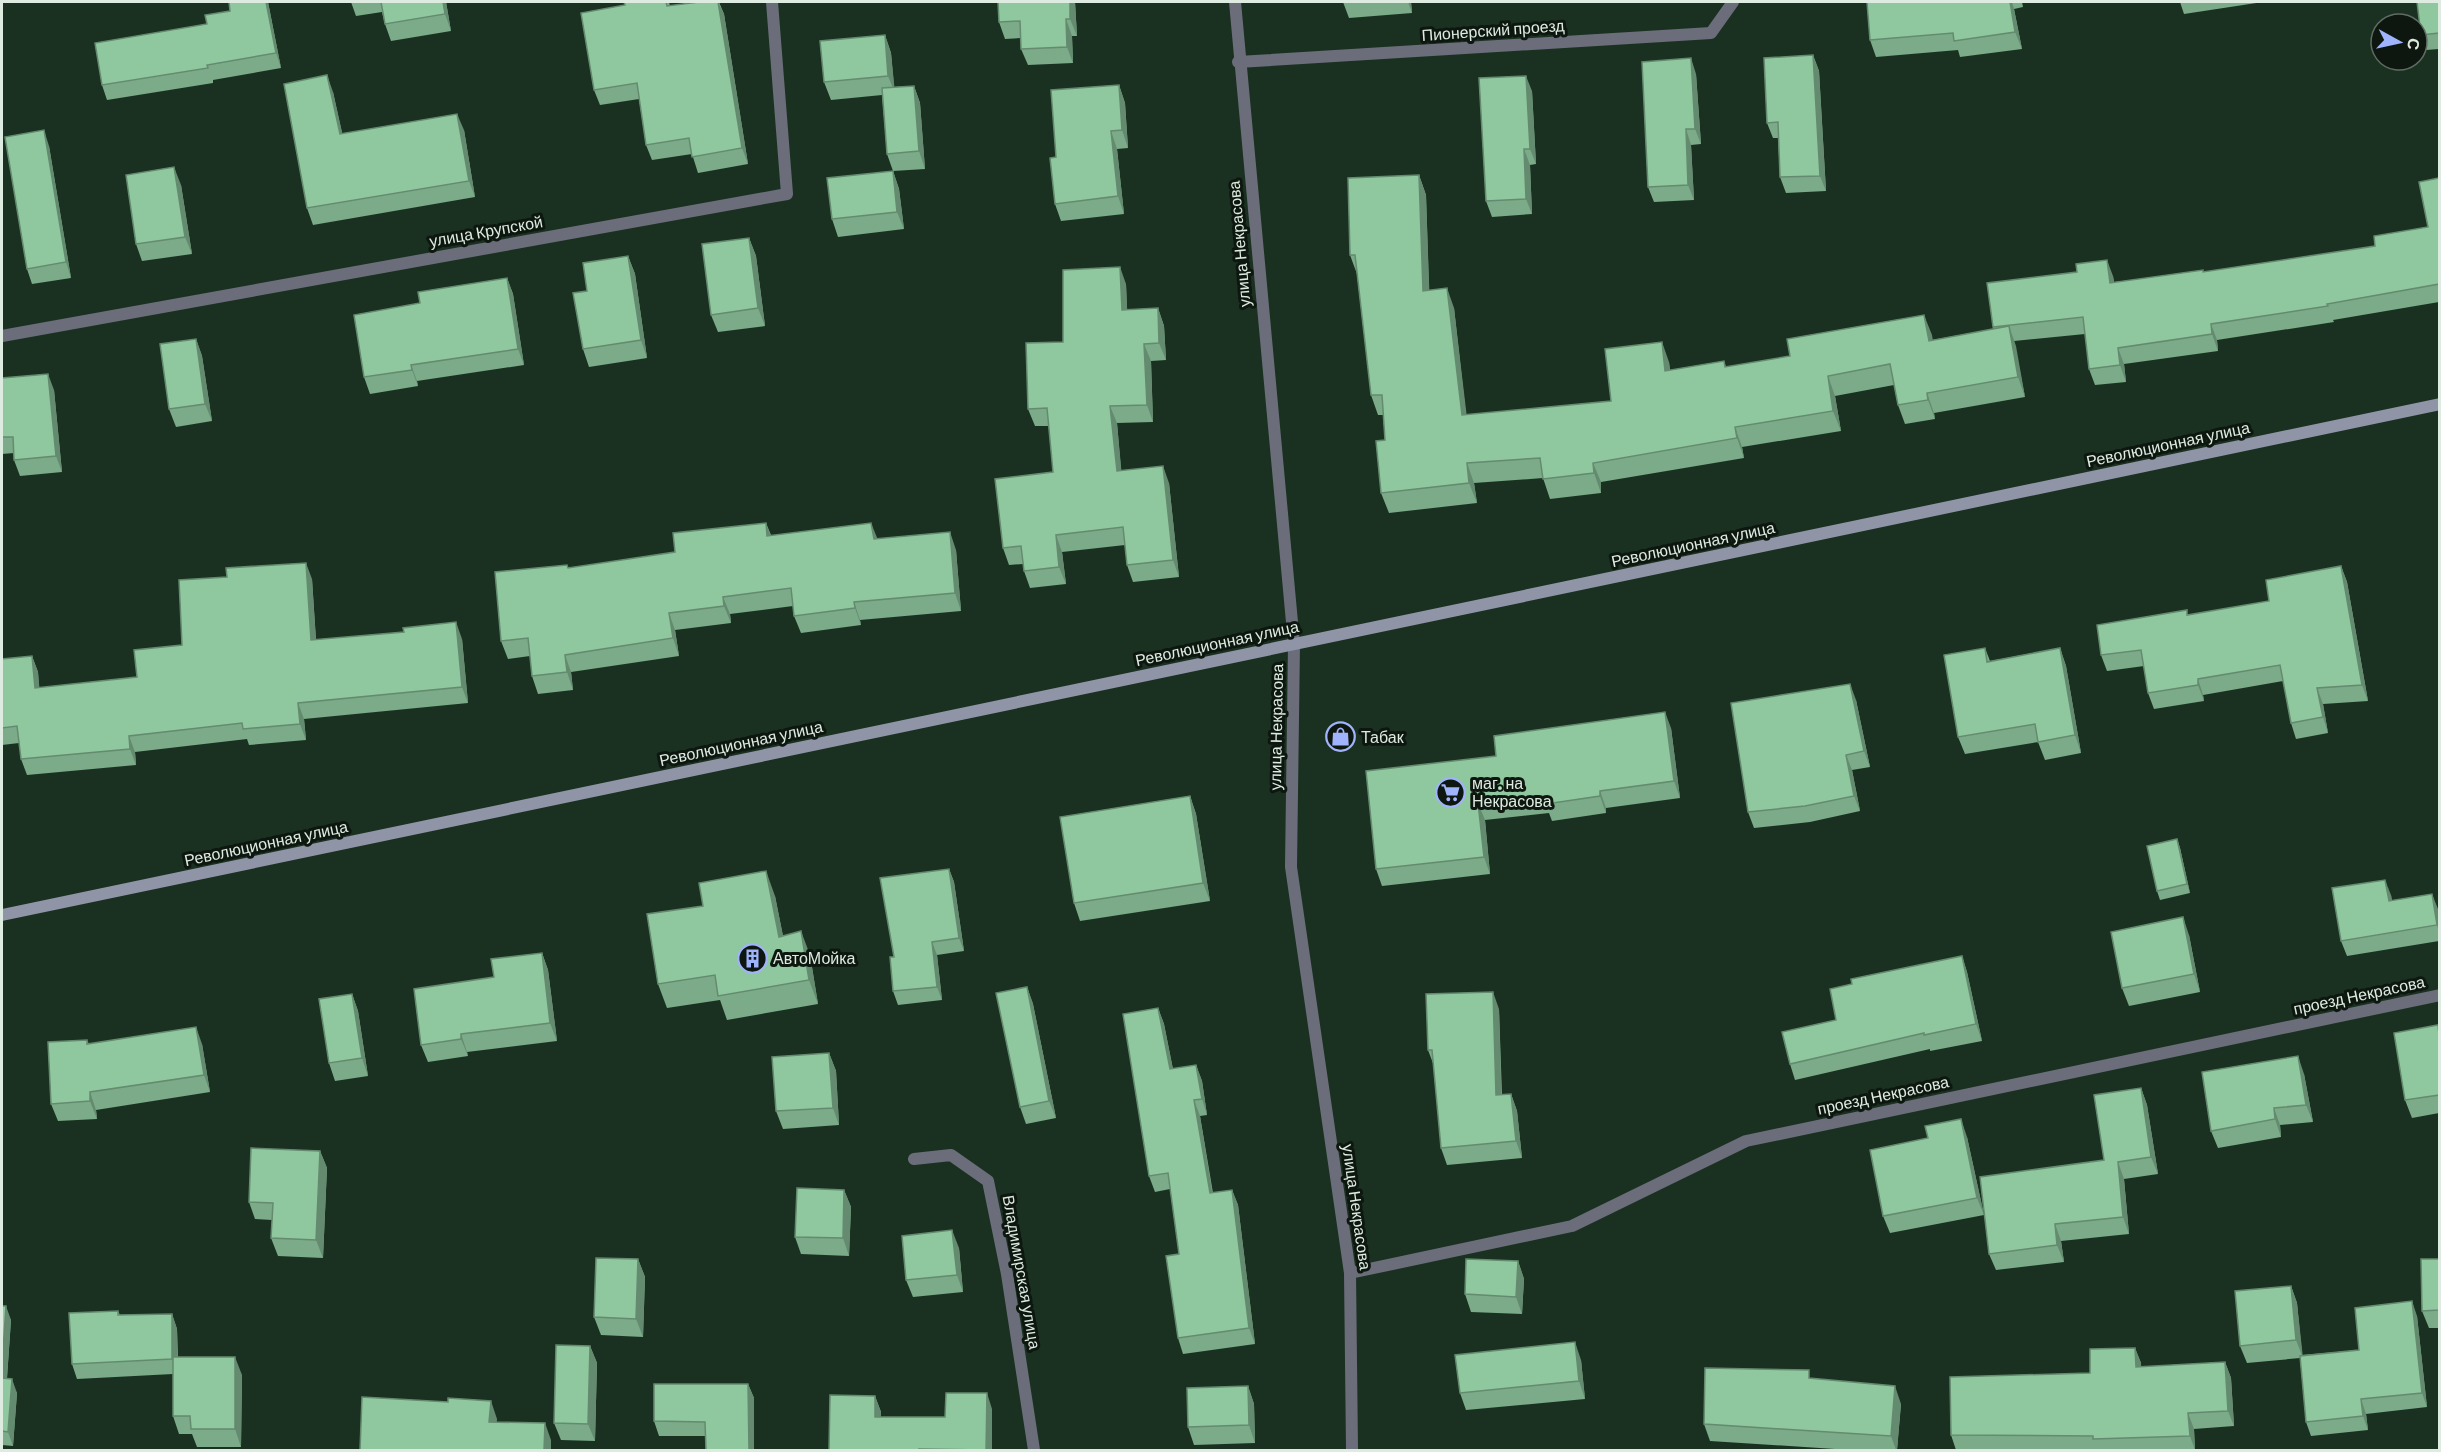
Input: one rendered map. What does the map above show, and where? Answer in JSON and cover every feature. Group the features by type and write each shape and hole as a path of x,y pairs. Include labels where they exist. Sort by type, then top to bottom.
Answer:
{"street":[{"name":"улица Крупской","path":"2,336 787,194 772,2"},
{"name":"улица Некрасова","path":"1235,2 1238,62 1294,644 1291,867 1350,1273 1352,1450"},
{"name":"Пионерский проезд","path":"1238,62 1711,33 1732,2"},
{"name":"Революционная улица","path":"2,915 2439,404"},
{"name":"проезд Некрасова","path":"1350,1273 1572,1226 1746,1141 2439,995"},
{"name":"Владимирская улица","path":"914,1159 951,1155 988,1181 1007,1274 1034,1450"}],"building":[{"path":"229,2 266,2 276,53 207,65 208,68 102,85 95,43 207,24 205,15 230,11"},
{"path":"381,2 443,2 445,14 385,24"},
{"path":"624,2 666,2 667,6 718,2 742,148 692,157 689,138 646,145 637,83 594,90 581,13 625,5"},
{"path":"998,2 1070,2 1070,19 1066,19 1067,47 1021,49 1020,21 999,22"},
{"path":"1867,2 2010,2 2015,32 1954,41 1953,33 1870,40"},
{"path":"2417,2 2439,2 2439,33 2429,34 2429,12 2418,12"},
{"path":"885,35 888,76 824,82 820,41"},
{"path":"1813,55 1820,176 1780,177 1778,122 1767,123 1764,58"},
{"path":"1691,58 1695,129 1686,129 1688,185 1648,187 1642,62"},
{"path":"327,75 340,134 457,114 469,181 307,208 284,84"},
{"path":"1526,76 1530,149 1524,149 1526,199 1486,201 1479,78"},
{"path":"1119,85 1122,130 1111,131 1118,196 1055,204 1050,158 1056,157 1051,90"},
{"path":"914,86 919,151 887,154 882,88"},
{"path":"44,130 66,262 27,269 5,137"},
{"path":"174,167 185,237 136,244 126,175"},
{"path":"893,171 897,212 832,219 827,178"},
{"path":"1419,175 1423,291 1447,288 1462,415 1611,401 1605,349 1662,342 1665,371 1724,361 1725,367 1790,356 1787,339 1924,315 1929,341 2009,326 2018,377 1927,393 1928,400 1898,405 1890,364 1828,376 1833,411 1735,427 1737,438 1593,463 1594,473 1543,479 1540,458 1467,463 1469,483 1381,493 1376,441 1385,440 1382,395 1371,395 1355,255 1350,255 1348,178"},
{"path":"2439,178 2439,284 2327,304 2328,306 2211,324 2212,334 2118,348 2120,365 2089,369 2083,317 1993,327 1987,283 2077,272 2076,264 2107,260 2110,283 2203,270 2203,272 2375,246 2374,236 2428,227 2419,182"},
{"path":"749,238 758,308 711,315 702,244"},
{"path":"628,256 641,340 583,349 573,293 587,291 583,263"},
{"path":"1120,267 1122,310 1158,308 1159,343 1144,344 1147,405 1110,406 1117,471 1163,466 1173,560 1127,565 1123,527 1056,535 1059,567 1024,571 1021,546 1003,548 995,479 1053,472 1047,408 1028,409 1026,343 1063,342 1063,270"},
{"path":"507,278 518,349 411,365 412,370 364,377 354,315 420,303 418,292"},
{"path":"196,339 205,404 169,409 160,344"},
{"path":"48,374 56,456 14,460 13,437 2,437 2,378"},
{"path":"766,523 767,536 871,523 874,539 950,532 955,593 854,602 855,608 794,616 791,588 723,597 724,606 669,613 673,638 565,655 567,672 532,676 528,638 501,641 495,572 567,565 568,568 675,552 673,533"},
{"path":"306,563 311,640 404,632 403,628 456,622 462,687 298,703 300,724 243,729 242,723 129,736 130,749 21,759 17,726 2,728 2,659 32,656 35,688 137,677 134,650 182,645 179,580 227,577 226,568"},
{"path":"2341,566 2362,685 2317,688 2323,717 2291,723 2280,665 2198,679 2198,685 2148,693 2141,650 2101,655 2097,625 2187,610 2187,615 2269,601 2266,580"},
{"path":"1985,648 1987,662 2060,648 2075,735 2038,742 2035,724 1958,737 1944,655"},
{"path":"1850,684 1864,751 1846,755 1854,796 1805,806 1748,812 1731,703"},
{"path":"1665,712 1674,781 1600,791 1600,796 1546,804 1544,796 1478,803 1484,857 1376,869 1366,771 1496,756 1494,736"},
{"path":"1190,796 1203,883 1074,903 1060,817"},
{"path":"2177,839 2187,884 2157,891 2147,846"},
{"path":"949,869 959,938 932,942 937,987 893,991 890,957 894,957 880,878"},
{"path":"766,871 779,937 801,931 809,980 718,996 715,975 658,984 647,914 703,906 699,883"},
{"path":"2385,880 2389,901 2432,894 2437,925 2341,941 2332,888"},
{"path":"2183,917 2194,974 2122,988 2111,932"},
{"path":"542,953 550,1023 461,1034 461,1039 421,1045 414,989 494,977 491,959"},
{"path":"1962,956 1976,1024 1924,1035 1924,1033 1790,1064 1782,1032 1836,1020 1830,989 1852,984 1851,979"},
{"path":"1027,987 1049,1101 1020,1107 996,993"},
{"path":"1493,992 1496,1095 1511,1094 1516,1141 1441,1148 1432,1050 1428,1050 1426,994"},
{"path":"352,994 362,1058 329,1063 319,999"},
{"path":"1158,1008 1170,1069 1196,1065 1202,1099 1194,1100 1210,1193 1232,1190 1249,1328 1178,1338 1166,1256 1179,1254 1168,1173 1149,1176 1123,1014"},
{"path":"2438,1025 2439,1095 2405,1100 2394,1033"},
{"path":"196,1027 204,1075 90,1092 90,1101 51,1104 48,1042 87,1040 87,1044"},
{"path":"829,1053 833,1108 776,1111 772,1057"},
{"path":"2298,1056 2306,1105 2274,1108 2275,1119 2211,1131 2202,1072"},
{"path":"2141,1088 2151,1157 2118,1162 2123,1217 2055,1224 2057,1245 1989,1254 1980,1177 2104,1160 2094,1095"},
{"path":"1961,1119 1977,1198 1883,1216 1870,1150 1928,1138 1925,1126"},
{"path":"251,1148 320,1151 316,1240 271,1238 273,1203 249,1202"},
{"path":"797,1188 844,1190 843,1238 795,1237"},
{"path":"952,1230 957,1275 906,1280 902,1236"},
{"path":"596,1258 638,1259 636,1319 594,1317"},
{"path":"1466,1259 1518,1261 1516,1297 1465,1294"},
{"path":"2421,1259 2439,1259 2439,1310 2422,1311"},
{"path":"2291,1286 2296,1340 2240,1346 2235,1291"},
{"path":"2412,1301 2422,1393 2361,1399 2363,1416 2306,1422 2300,1356 2359,1350 2355,1308"},
{"path":"2,1306 6,1306 2,1366"},
{"path":"118,1311 118,1315 172,1314 172,1359 72,1364 69,1313"},
{"path":"1575,1342 1579,1381 1460,1393 1455,1355"},
{"path":"556,1345 590,1346 588,1424 554,1423"},
{"path":"2135,1348 2136,1367 2225,1362 2228,1411 2188,1413 2190,1436 2093,1439 2093,1436 1951,1435 1950,1377 2090,1373 2090,1349"},
{"path":"173,1357 235,1357 235,1429 191,1429 190,1416 173,1416"},
{"path":"1705,1368 1809,1370 1809,1378 1895,1386 1891,1436 1704,1424"},
{"path":"2,1378 12,1379 8,1432 2,1431"},
{"path":"654,1384 748,1384 749,1450 706,1450 705,1422 654,1421"},
{"path":"1248,1386 1249,1425 1188,1427 1187,1388"},
{"path":"946,1393 987,1393 986,1450 829,1450 830,1395 875,1396 875,1417 945,1417"},
{"path":"362,1397 448,1402 448,1398 491,1401 489,1422 545,1423 544,1450 360,1450"}],"place":[{"name":"Табак","path":"1340,737"},
{"name":"маг. на Некрасова","path":"1451,792"},
{"name":"АвтоМойка","path":"752,958"}]}
